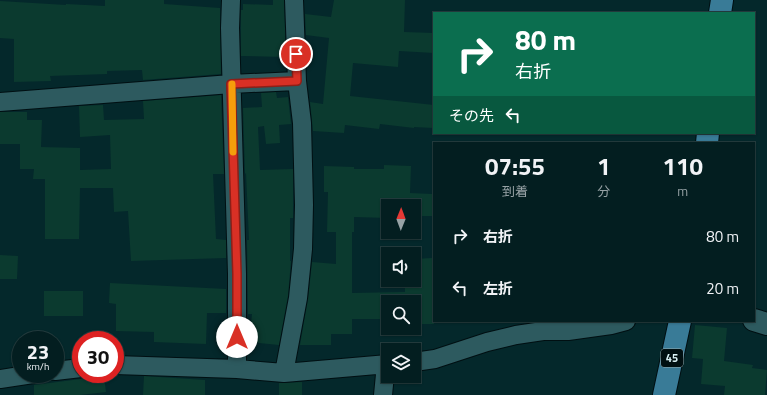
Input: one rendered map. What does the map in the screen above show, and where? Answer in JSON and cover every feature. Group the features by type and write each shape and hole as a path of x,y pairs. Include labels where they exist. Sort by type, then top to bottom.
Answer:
{"main road":[{"path":"720,12 722,0"},
{"name":"45","path":"664,395 680,322"}],"street":[{"path":"231,0 231,84 237,274 237,369"},
{"path":"284,372 298,298 303,242 304,166 302,123 297,81 294,0"},
{"path":"0,102 231,84 297,81"},
{"path":"755,320 767,324"},
{"path":"421,361 435,359 487,342 516,335 543,331 568,331 611,326 623,322"},
{"path":"124,365 284,372 381,364"},
{"path":"0,379 12,377"},
{"path":"383,395 385,383"}],"building":[{"path":"105,0 164,0 164,4 220,8 221,74 143,80 142,70 107,71 107,74 50,76 51,81 14,82 14,39 0,38 0,1 105,6"},
{"path":"273,0 284,0 286,57 241,56 241,10 243,10 243,4 273,5"},
{"path":"334,0 405,0 404,32 433,33 433,53 399,51 398,67 353,63 350,96 433,105 433,128 414,128 380,124 379,129 345,125 344,133 313,131 310,102 323,104 329,38 306,35 305,14 331,17"},
{"path":"276,92 277,98 288,97 291,124 279,125 280,143 266,144 264,126 258,127 260,170 293,169 293,218 290,218 291,261 288,296 279,345 249,342 252,314 248,314 247,240 249,240 243,108 262,107 261,93"},
{"path":"221,95 224,174 213,174 216,239 226,240 226,258 131,261 128,211 114,212 113,188 80,188 79,239 45,239 45,179 33,179 34,169 20,169 20,144 0,144 0,112 27,112 27,120 42,120 41,147 80,148 80,170 111,169 110,135 80,137 79,106 103,105 104,120 144,119 143,101"},
{"path":"384,165 411,166 410,193 432,194 432,216 421,216 421,199 381,199 381,218 354,217 354,232 352,232 352,293 405,292 405,287 421,287 421,259 432,258 434,324 421,324 421,295 381,295 381,319 352,319 352,334 331,334 331,345 300,345 308,299 312,262 336,264 336,232 327,232 328,192 324,192 324,166 354,167 354,169 384,169"},
{"path":"0,255 18,256 17,279 0,279"},
{"path":"110,283 226,289 226,313 207,313 206,344 154,342 154,332 116,331 116,304 109,303"},
{"path":"44,291 83,291 83,316 44,316"},
{"path":"695,325 727,328 724,361 753,365 752,368 767,370 765,395 724,395 725,386 701,384 703,359 692,358"},
{"path":"144,376 205,380 205,395 143,395"},
{"path":"72,380 72,383 105,383 106,392 80,395 34,395 34,385 64,383 64,381"},
{"path":"302,382 302,395 279,395 279,383"}],"slow traffic":[{"path":"232,84 233,152"}],"route":[{"path":"237,337 237,274 231,84 297,81 296,54"}]}
